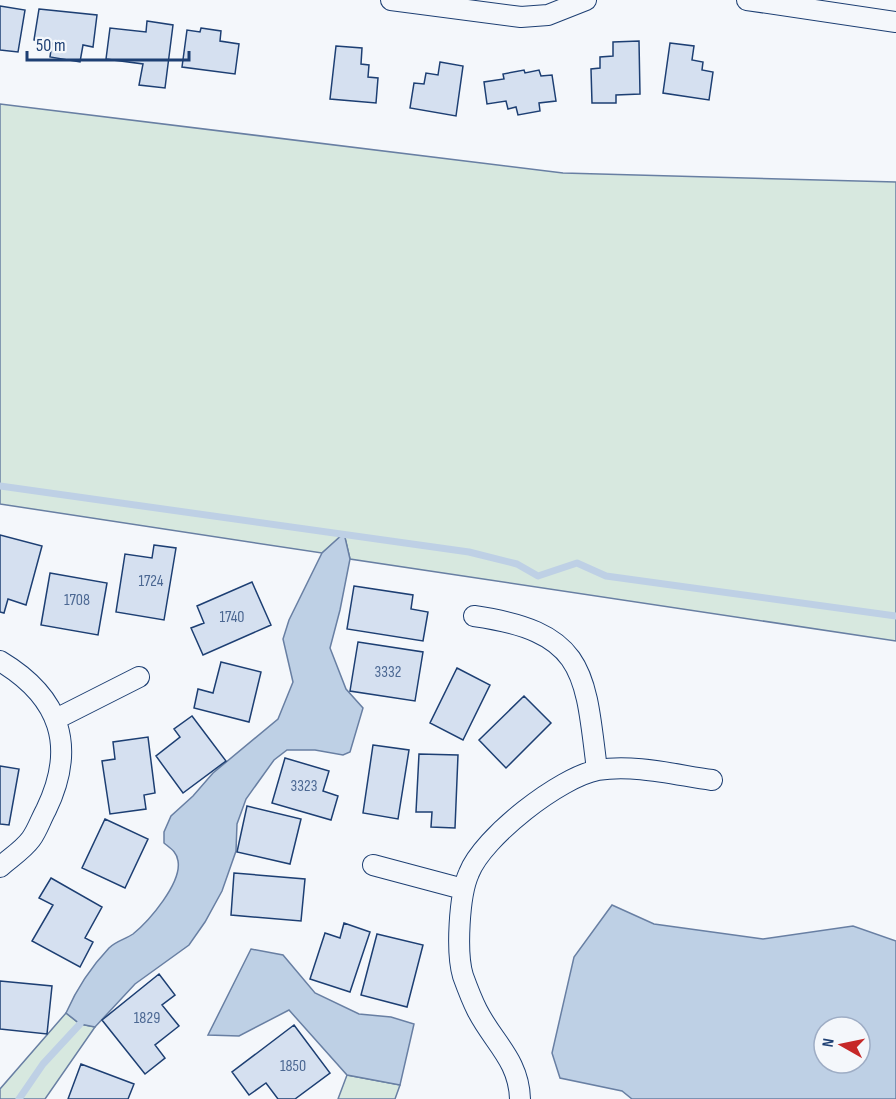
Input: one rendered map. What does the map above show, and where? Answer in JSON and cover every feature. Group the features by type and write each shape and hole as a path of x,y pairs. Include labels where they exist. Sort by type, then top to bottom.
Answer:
{"street":[{"path":"392,0 521,17 548,15 586,0"},
{"path":"747,0 896,22"},
{"path":"474,616 508,621 552,640 572,657 587,691 597,770"},
{"path":"0,661 38,690 57,719 63,756 52,798 32,838 0,867"},
{"path":"57,719 139,677"},
{"path":"520,1099 520,1089 508,1054 478,1012 463,974 458,947 463,890 469,870 488,843 549,790 597,770 646,771 712,780"},
{"path":"373,865 463,890"}],"shaded area":[{"path":"0,104 563,173 896,182 896,641 350,559 344,534 322,553 0,504"},
{"path":"66,1013 80,1024 95,1027 45,1099 0,1099 0,1089"},
{"path":"347,1075 400,1085 395,1099 338,1099"}],"water":[{"path":"344,533 350,559 330,648 346,689 363,708 350,752 343,755 315,750 287,750 274,760 246,799 237,824 236,851 222,891 189,945 135,984 95,1027 80,1024 66,1013 84,979 109,948 133,934 147,920 163,901 175,880 178,861 173,850 164,843 164,832 171,816 213,773 278,719 293,682 283,639 289,620 322,553"},
{"path":"612,905 654,924 763,939 853,926 896,941 896,1099 632,1099 622,1091 560,1078 552,1053 574,957"},
{"path":"251,949 283,955 315,993 359,1014 391,1017 414,1024 400,1085 347,1075 289,1010 239,1036 208,1035"}],"building":[{"path":"0,6 25,10 18,52 0,50"},
{"path":"39,9 97,15 93,47 83,45 80,62 50,57 52,43 34,40"},
{"path":"147,21 173,25 165,88 139,85 143,64 106,59 110,28 146,32"},
{"path":"201,28 221,31 220,41 239,44 235,74 182,67 187,30 200,32"},
{"path":"639,41 640,94 616,95 616,103 592,103 591,69 600,68 600,57 613,56 613,42"},
{"path":"670,43 694,46 692,60 703,62 702,70 713,72 709,100 663,93"},
{"path":"336,46 362,48 361,64 369,65 368,77 378,78 376,103 330,99"},
{"path":"440,62 463,66 456,116 410,108 414,83 424,84 426,73 438,75"},
{"path":"524,70 525,73 539,70 541,76 552,75 556,101 539,103 540,111 518,115 516,107 508,109 506,101 487,104 484,82 504,79 503,74"},
{"path":"0,535 42,546 26,605 8,599 4,613 0,612"},
{"path":"154,545 176,548 164,620 116,612 125,554 152,558"},
{"path":"50,573 107,583 98,635 41,625"},
{"path":"252,582 271,625 203,655 191,628 204,623 197,606"},
{"path":"354,586 413,595 411,609 428,612 423,641 347,629"},
{"path":"358,642 423,652 415,701 350,691"},
{"path":"221,662 261,672 249,722 194,708 198,689 213,693"},
{"path":"457,668 490,685 463,740 430,723"},
{"path":"524,696 551,723 506,768 479,740"},
{"path":"192,716 226,761 183,793 156,756 180,737 174,729"},
{"path":"148,737 155,793 144,795 146,809 110,814 102,761 115,759 113,742"},
{"path":"373,745 409,750 398,819 363,813"},
{"path":"419,754 458,755 455,828 431,827 432,812 416,812"},
{"path":"285,758 329,771 323,791 338,796 331,820 272,803"},
{"path":"0,766 19,769 9,825 0,824"},
{"path":"247,806 301,819 290,864 237,852"},
{"path":"105,819 148,839 125,888 82,868"},
{"path":"234,873 305,879 301,921 231,915"},
{"path":"51,878 102,907 85,938 93,942 80,967 32,941 53,905 39,898"},
{"path":"344,923 370,932 350,992 310,979 325,933 340,938"},
{"path":"377,934 423,945 407,1007 361,995"},
{"path":"159,974 175,995 162,1005 179,1026 155,1045 165,1058 145,1074 102,1020"},
{"path":"0,981 52,986 47,1034 0,1029"},
{"path":"294,1025 330,1073 295,1099 278,1099 266,1083 249,1095 232,1072"},
{"path":"81,1064 134,1084 128,1099 68,1099"}],"waterway":[{"path":"0,486 469,552 517,564 538,576 577,563 606,576 896,616"},
{"path":"19,1099 43,1064 80,1024"}]}
